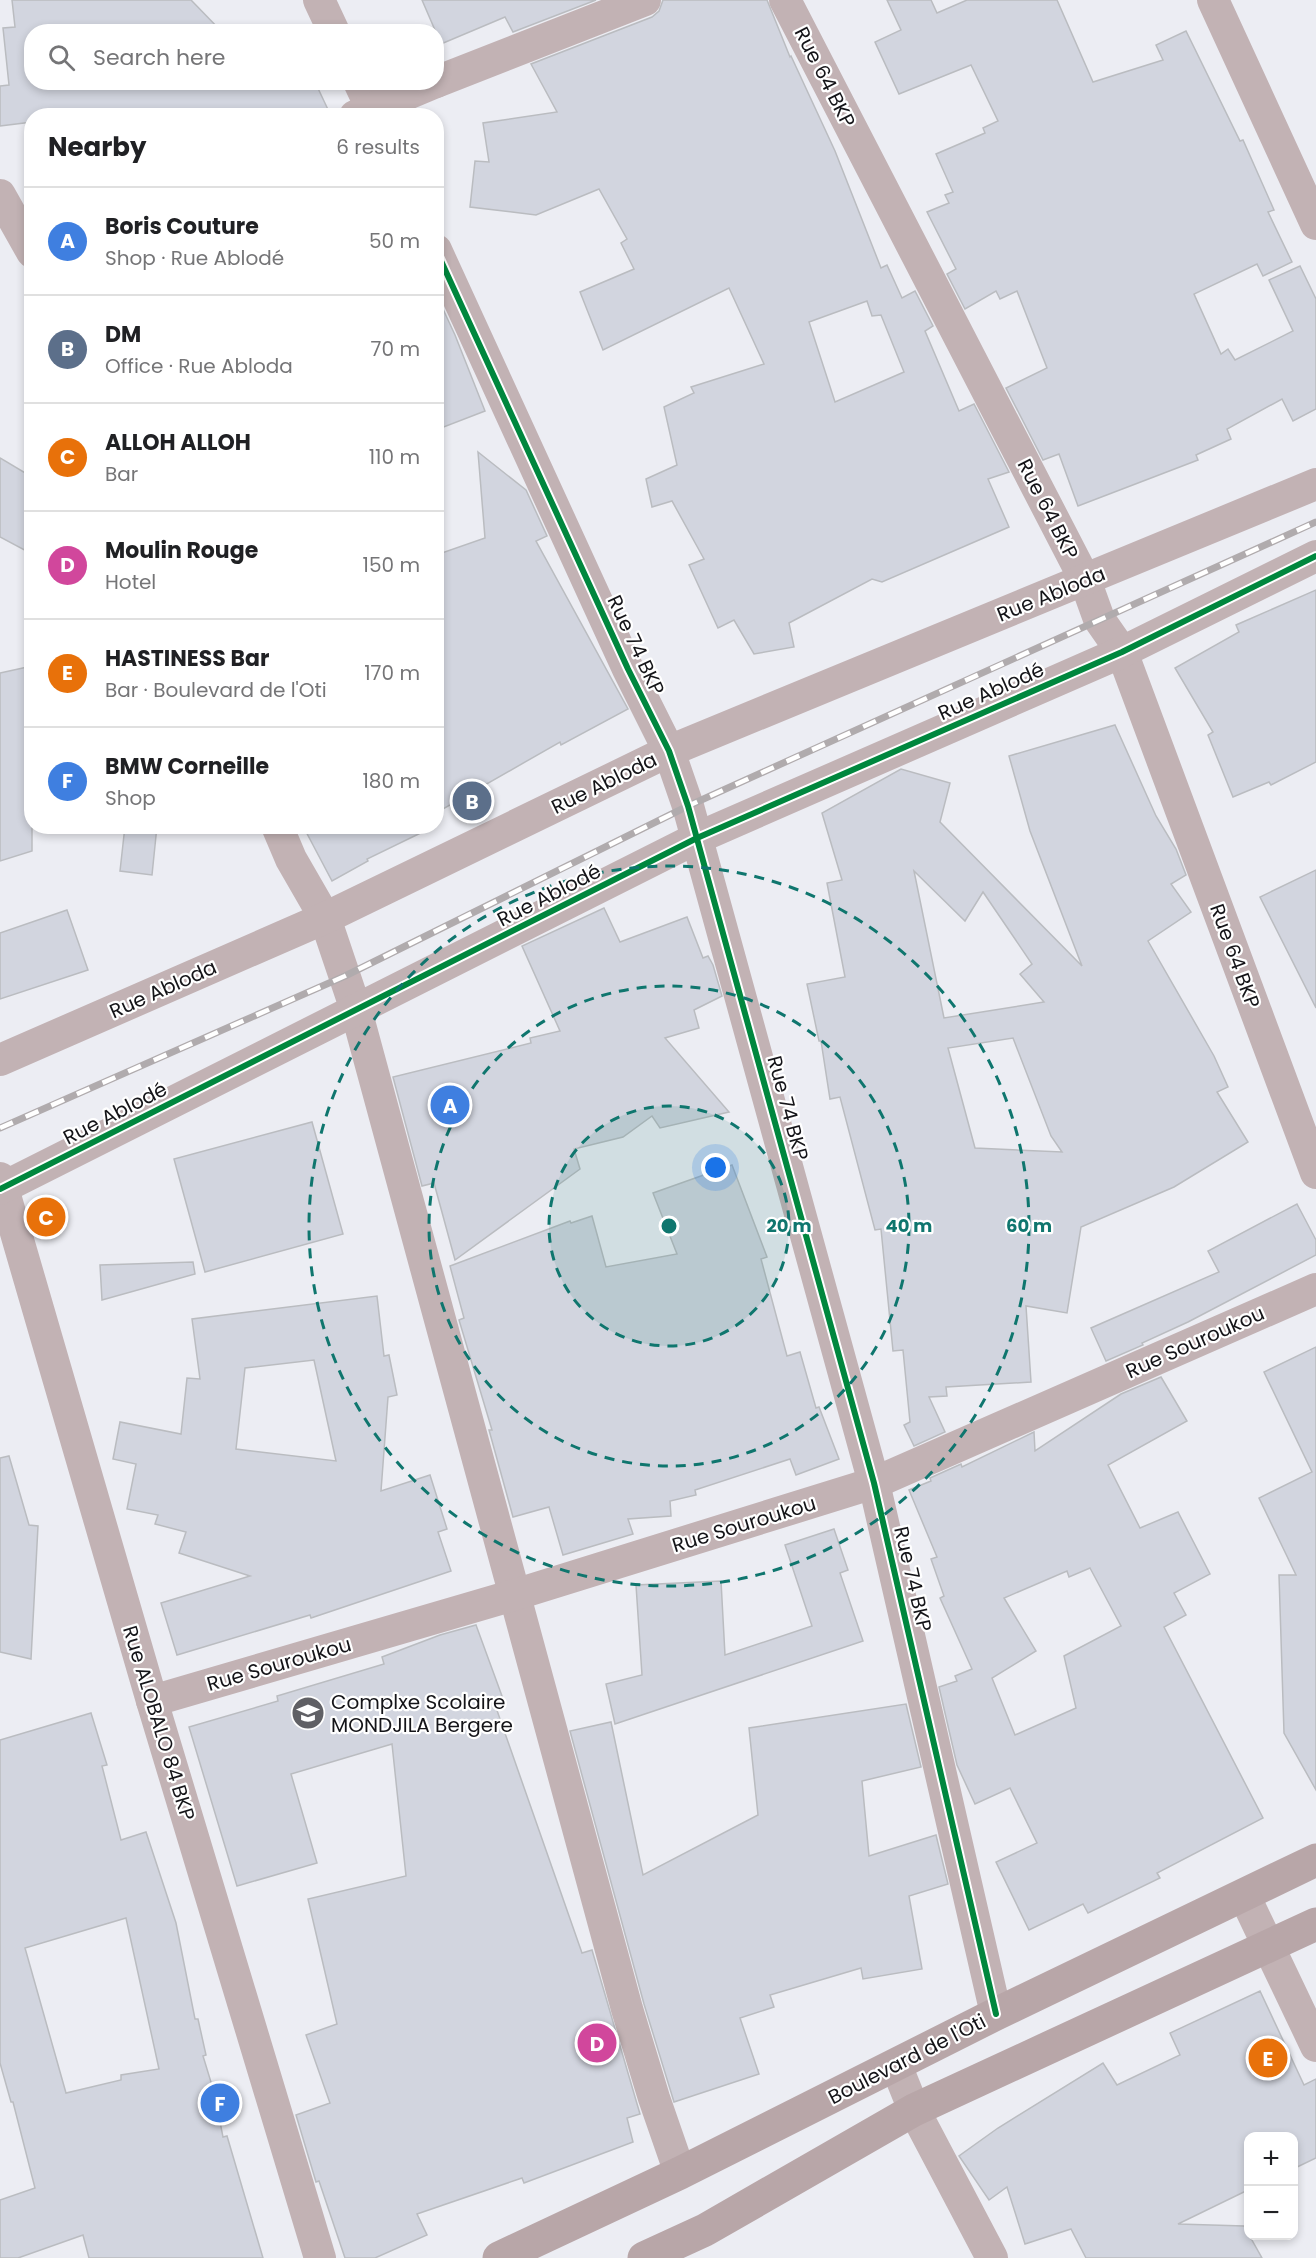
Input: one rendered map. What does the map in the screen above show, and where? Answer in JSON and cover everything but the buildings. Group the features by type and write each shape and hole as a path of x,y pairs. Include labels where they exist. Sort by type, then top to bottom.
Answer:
{"main road":[{"name":"Boulevard de l'Oti","path":"498,2258 680,2173 996,2014 1316,1860"},
{"path":"644,2258 705,2230 915,2110 1316,1924"}],"street":[{"path":"319,0 330,24"},
{"path":"444,79 645,0"},
{"name":"Rue 64 BKP","path":"785,0 1085,580 1099,619 1122,652 1316,1173"},
{"path":"1213,0 1316,224"},
{"path":"365,105 411,90"},
{"path":"0,195 24,238"},
{"name":"Rue 74 BKP","path":"444,267 628,669 669,751 697,838 874,1483 996,2014"},
{"name":"Rue Abloda","path":"0,1060 325,918 669,751 1316,484"},
{"name":"Rue Ablodé","path":"1,1184 356,1010 697,838 1122,652 1316,556"},
{"path":"280,834 291,859 325,918 356,1010 627,2009 680,2173"},
{"name":"Rue ALOBALO 84 BKP","path":"1,1184 152,1701 320,2258"},
{"name":"Rue Souroukou","path":"152,1701 514,1595 874,1483 1316,1289"},
{"path":"1244,1895 1316,2046"},
{"path":"896,2065 915,2110 992,2258"}],"railway":[{"path":"0,1128 345,976 688,806 1316,522"}],"cycle path":[{"path":"444,267 628,669 669,751 688,806 874,1483 996,2014"},
{"path":"0,1189 697,838 1122,652 1316,556"}],"place":[{"name":"DM","path":"472,801"},
{"name":"Boris Couture","path":"450,1105"},
{"name":"ALLOH ALLOH","path":"46,1217"},
{"name":"Complxe Scolaire MONDJILA Bergere","path":"308,1713"},
{"name":"Moulin Rouge","path":"597,2043"},
{"name":"HASTINESS Bar","path":"1268,2058"},
{"name":"BMW Corneille","path":"220,2103"}]}
